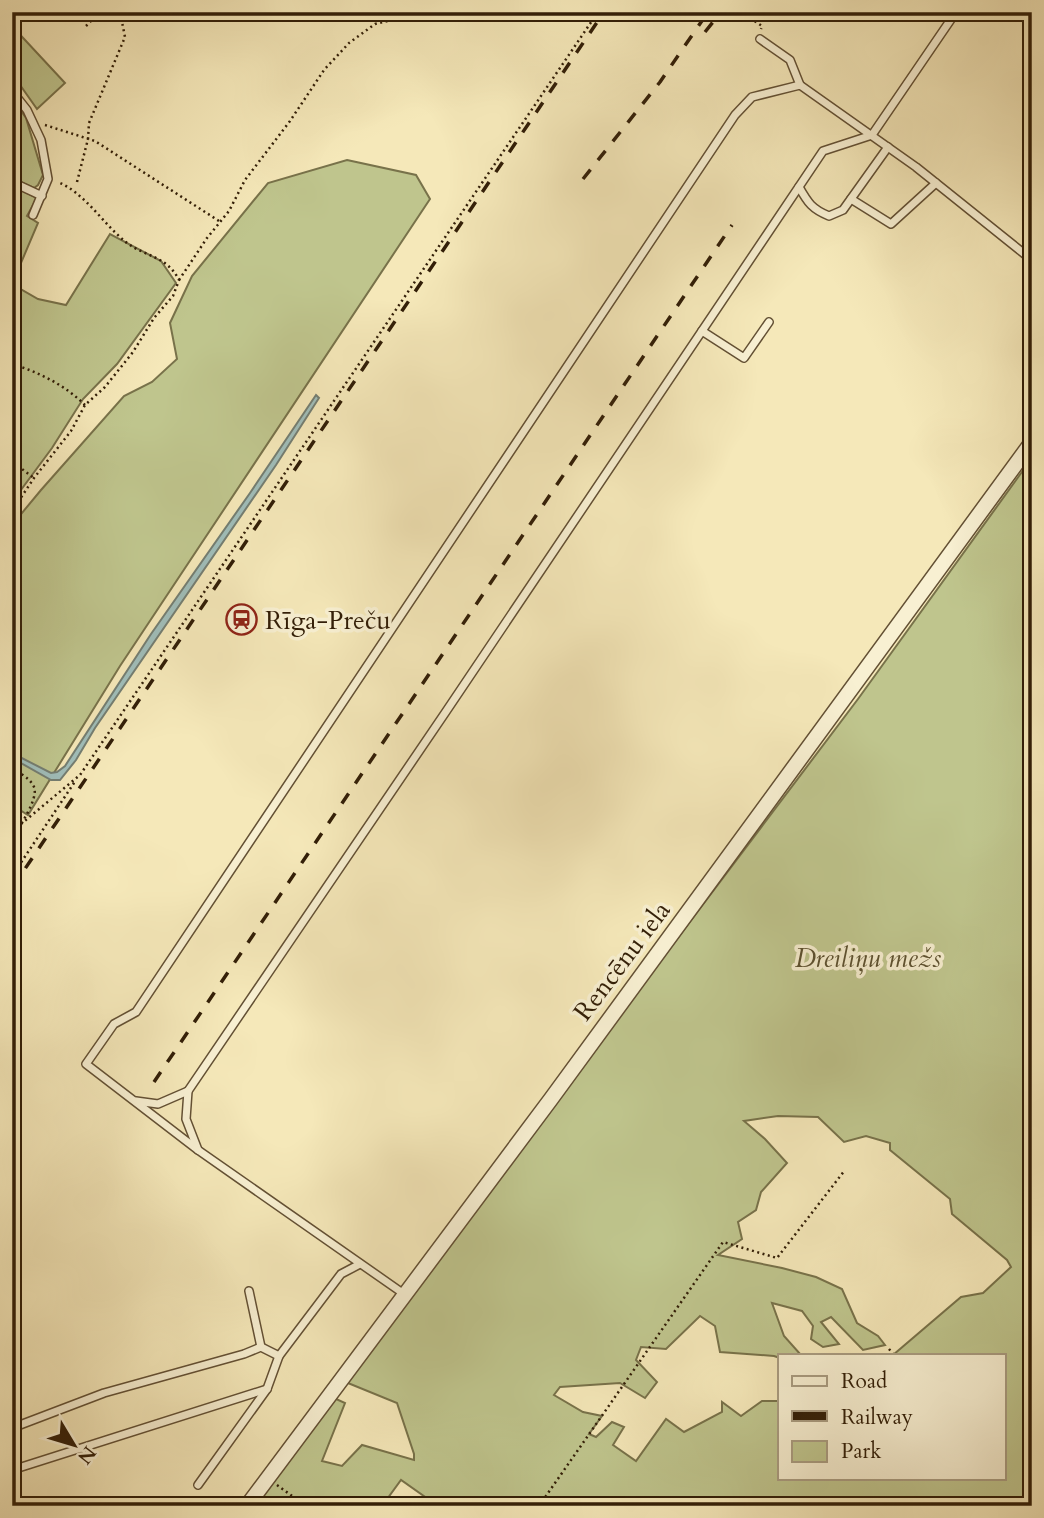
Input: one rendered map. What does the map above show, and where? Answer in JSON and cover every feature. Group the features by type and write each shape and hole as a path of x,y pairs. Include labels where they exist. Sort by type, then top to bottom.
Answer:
{"street":[{"name":"Rencēnu iela","path":"247,1506 551,1099 1032,442"}],"lane":[{"path":"198,1150 186,1119 188,1091 823,151 872,135 956,12"},
{"path":"760,39 790,60 800,85 936,183 1032,260"},
{"path":"404,1294 198,1150 86,1064 114,1024 136,1012 735,115 752,97 800,85"},
{"path":"12,91 41,140 48,179 33,215"},
{"path":"799,187 807,202 818,212 830,216 843,210 888,147"},
{"path":"12,182 42,196"},
{"path":"851,199 891,224 936,183"},
{"path":"702,331 744,358 769,321"},
{"path":"133,1101 158,1104 188,1091"},
{"path":"198,1485 267,1389 279,1356 341,1274 360,1264"},
{"path":"249,1291 261,1347"},
{"path":"12,1428 104,1393 261,1347 279,1356"},
{"path":"12,1470 267,1389"}],"path":[{"path":"86,26 100,12"},
{"path":"77,182 88,139 89,123 125,37 122,22 116,12"},
{"path":"12,511 71,431 85,405 105,387 173,296 179,280 229,211 245,180 290,121 324,70 349,43 375,24 427,12"},
{"path":"12,876 598,12"},
{"path":"741,12 762,26 760,39"},
{"path":"32,121 88,139 154,178 220,222"},
{"path":"48,179 62,183 128,244 169,265 179,280"},
{"path":"12,364 44,376 73,393 85,405"},
{"path":"12,465 34,478"},
{"path":"12,769 25,776 34,786 35,795 12,838"},
{"path":"21,824 80,775"},
{"path":"539,1506 723,1242 777,1258 845,1170"},
{"path":"889,1349 893,1354"},
{"path":"267,1477 306,1506"}],"green space":[{"path":"12,26 65,83 37,109 20,85 12,79"},
{"path":"12,98 26,118 43,175 34,188 12,178"},
{"path":"347,160 416,175 430,199 120,666 28,815 12,805 12,525 124,396 152,382 177,359 170,323 192,276 268,183"},
{"path":"12,186 37,198 27,216 38,223 12,284"},
{"path":"110,234 161,261 176,283 117,364 83,399 52,448 12,502 12,284 38,299 66,305"},
{"name":"Dreiliņu mežs","path":"1032,458 1032,1506 438,1506 401,1480 382,1506 256,1506 334,1398 345,1403 322,1461 342,1466 362,1445 414,1460 397,1403 343,1381 858,699","holes":["778,1116 818,1117 844,1142 866,1136 890,1143 890,1150 950,1199 952,1214 1007,1260 1011,1267 983,1293 961,1297 894,1354 1006,1354 1006,1480 778,1480 778,1401 762,1401 741,1416 722,1402 722,1412 684,1432 666,1419 636,1461 613,1445 624,1427 612,1422 596,1437 589,1434 602,1416 583,1412 554,1395 560,1387 620,1383 645,1398 657,1382 636,1360 641,1347 666,1349 700,1316 715,1326 720,1352 778,1357 778,1354 800,1354 784,1336 772,1303 802,1311 813,1326 811,1339 823,1347 839,1344 821,1322 831,1317 863,1350 885,1345 878,1336 857,1323 842,1289 816,1277 718,1255 742,1239 738,1222 756,1210 761,1192 787,1163 744,1121"]}],"water":[{"path":"316,395 319,398 276,465 60,780 51,780 12,758 12,753 51,773 65,766 151,634"}],"railway":[{"path":"12,888 604,12"},
{"path":"583,179 660,82 708,12"},
{"path":"705,32 721,12"},
{"path":"154,1082 732,225"}],"place":[{"name":"Rīga-Preču","path":"242,620"}]}
